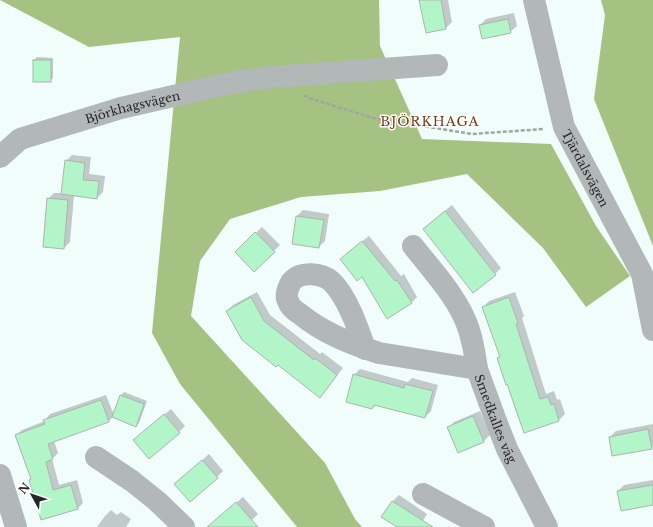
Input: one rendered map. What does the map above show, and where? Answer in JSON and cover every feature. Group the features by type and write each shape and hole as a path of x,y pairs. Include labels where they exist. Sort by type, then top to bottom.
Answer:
{"street":[{"name":"Tjärdalsvägen","path":"534,0 564,127 642,274 653,330"},
{"name":"Björkhagsvägen","path":"0,157 20,139 121,108 230,83 273,77 437,65"},
{"path":"413,246 458,306 469,328 477,369"},
{"name":"Smedkalles väg","path":"365,349 378,353 477,369 507,449 547,527"},
{"path":"96,457 132,481 157,501 184,527"},
{"path":"0,476 16,527"},
{"path":"423,494 484,527"}],"path":[{"path":"303,94 309,98 373,118 472,134 564,127"}],"green space":[{"path":"0,0 379,0 380,46 422,139 551,144 596,226 630,276 586,307 543,248 467,174 380,191 301,197 230,219 200,261 191,316 325,463 355,519 362,527 297,527 180,384 152,333 180,37 89,47"},
{"path":"601,0 653,0 653,246 594,99 605,15"}],"building":[{"path":"419,0 441,0 446,29 426,33"},
{"path":"508,19 511,33 482,39 479,25"},
{"path":"33,60 51,60 51,82 33,82"},
{"path":"65,160 85,163 83,180 99,181 97,199 61,194"},
{"path":"47,198 68,200 64,249 43,247"},
{"path":"445,211 496,275 473,293 423,229"},
{"path":"296,216 324,220 319,248 292,244"},
{"path":"255,232 275,252 254,272 235,252"},
{"path":"362,241 395,281 397,280 412,303 387,319 362,277 357,281 340,259"},
{"path":"251,297 264,321 314,360 315,358 337,375 320,398 278,365 276,367 242,340 226,311"},
{"path":"509,297 540,399 548,397 551,405 554,404 559,421 524,433 497,358 500,357 482,307"},
{"path":"353,374 404,388 405,384 433,391 425,418 374,405 372,409 346,402"},
{"path":"120,395 144,404 136,427 112,417"},
{"path":"101,400 109,422 48,444 53,459 46,462 53,490 71,485 78,509 41,520 29,480 31,479 15,435 45,424 43,420"},
{"path":"164,414 180,433 149,459 133,440"},
{"path":"473,416 484,442 458,453 447,427"},
{"path":"648,429 652,449 612,456 609,437"},
{"path":"202,460 218,478 190,502 174,484"},
{"path":"653,485 653,505 621,511 617,491"},
{"path":"392,501 433,527 397,527 381,517"},
{"path":"236,502 258,527 207,527"}],"district":[{"name":"BJÖRKHAGA","path":"430,121"}]}
